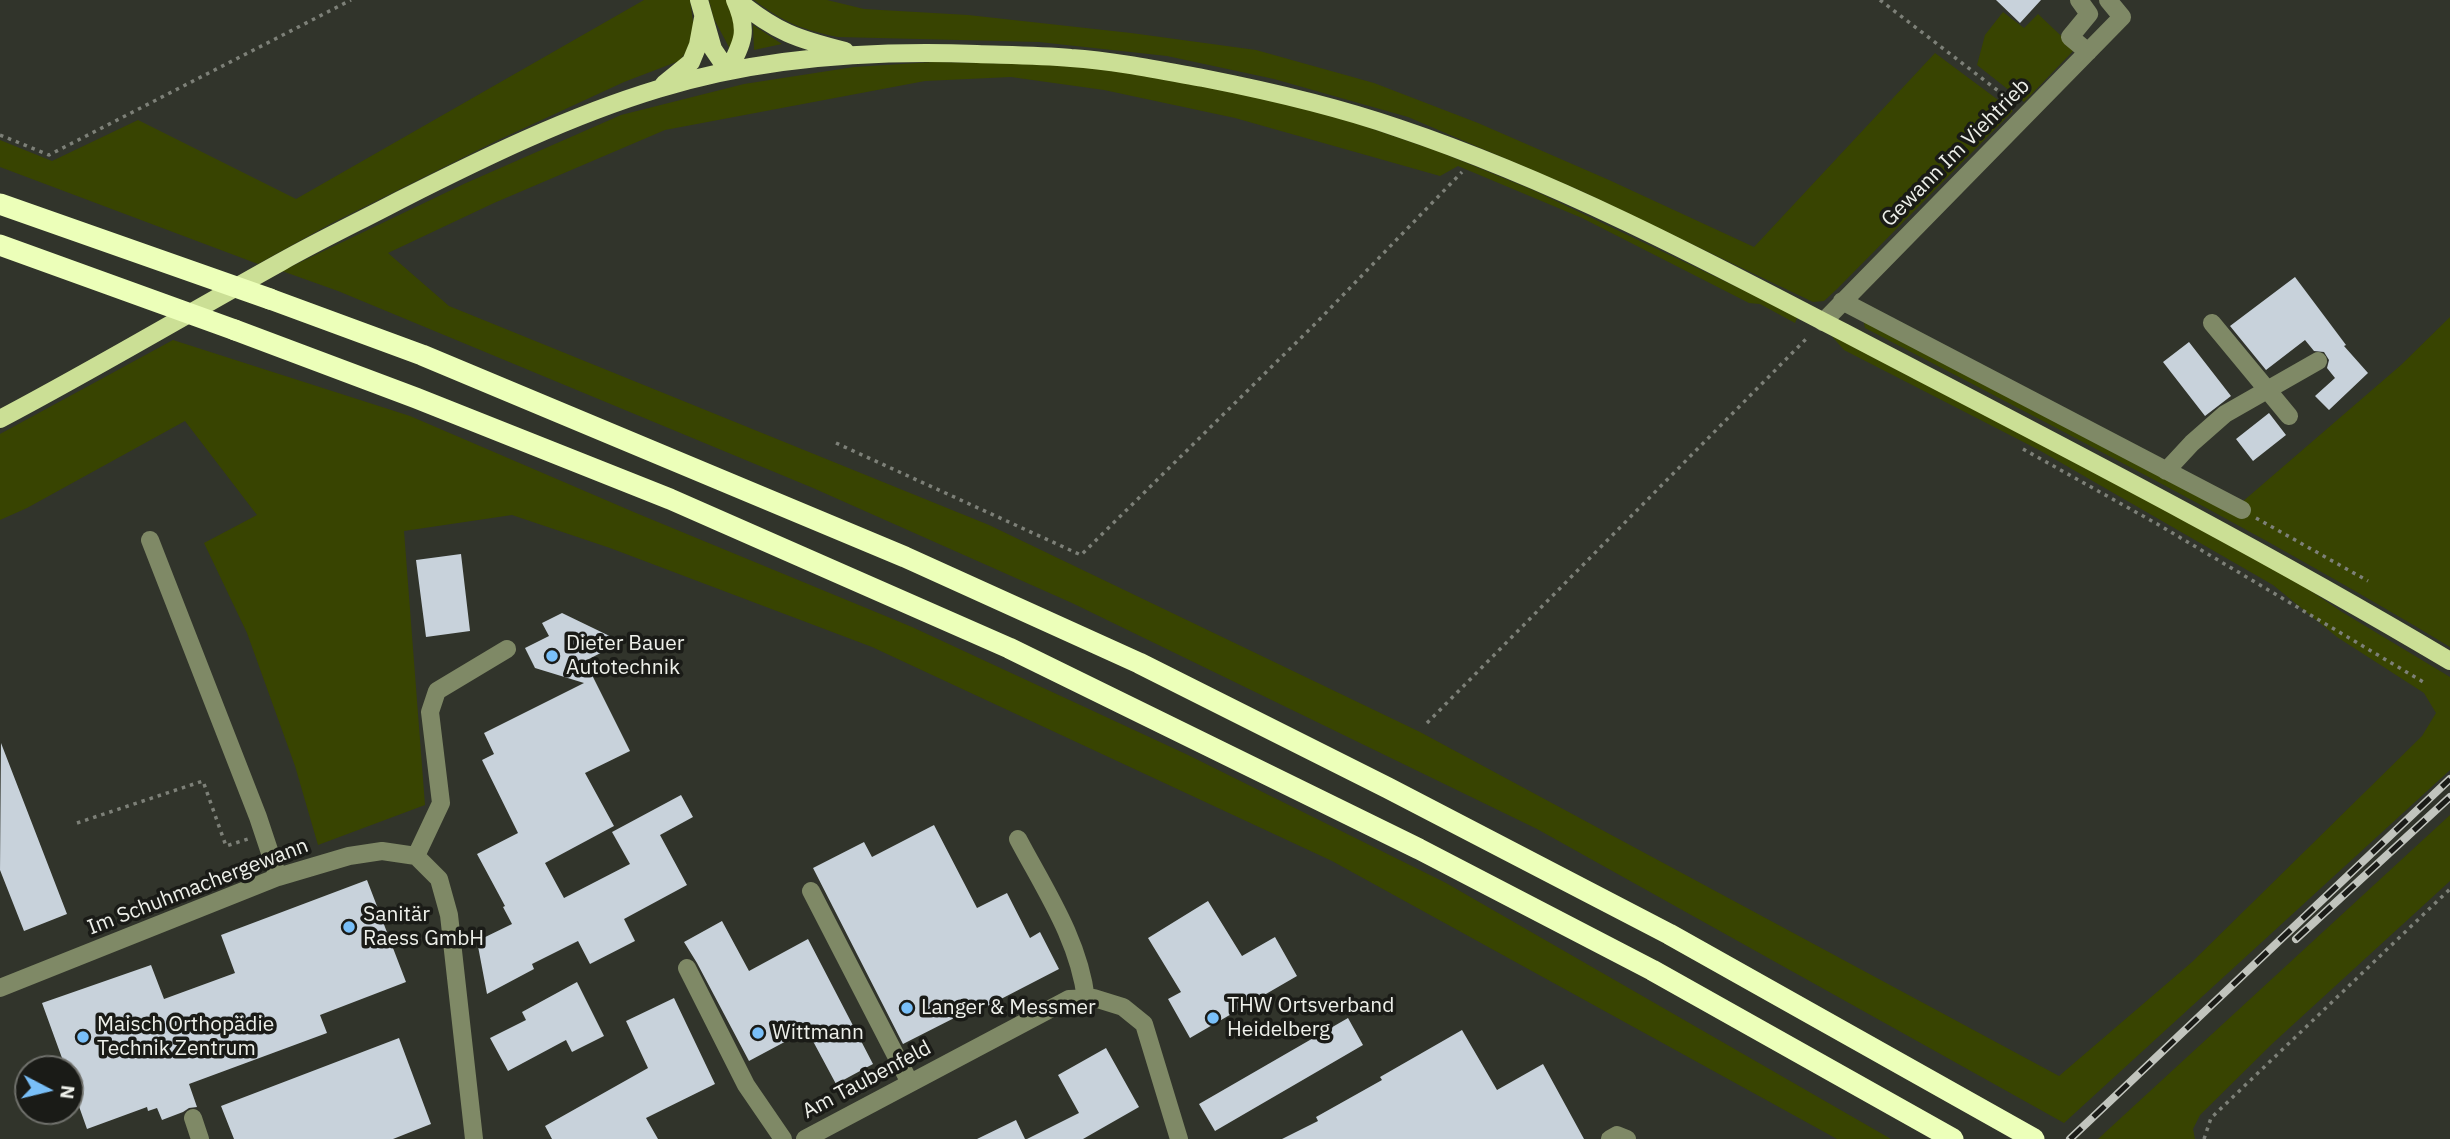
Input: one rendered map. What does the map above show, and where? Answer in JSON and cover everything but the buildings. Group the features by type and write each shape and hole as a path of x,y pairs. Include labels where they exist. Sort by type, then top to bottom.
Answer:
{"highway":[{"path":"0,204 422,355 905,557 1139,663 1669,934 2034,1139"},
{"path":"0,245 416,398 670,499 1009,648 1419,849 1664,977 1953,1139"}],"main road":[{"path":"736,0 772,26 802,40 859,54"},
{"path":"728,71 743,41 743,18 736,0"},
{"path":"701,9 713,49 728,71"},
{"path":"658,89 691,62 698,46 701,9"},
{"path":"0,419 288,258 434,183 522,141 658,89 728,71 788,61 859,54 929,52 1073,58 1158,70 1252,88 1396,127 1483,160 1613,216 1824,322 2200,519 2337,594 2450,661"}],"street":[{"path":"2079,0 2089,14 2070,37 2088,52"},
{"name":"Gewann Im Viehtrieb","path":"1824,322 2122,17 2108,0"},
{"path":"1842,301 2242,510"},
{"path":"2212,323 2289,416"},
{"path":"2166,471 2225,414 2318,361"},
{"path":"150,540 278,877"},
{"path":"474,1139 449,915 439,879 416,856 442,803 430,712 437,691 507,649"},
{"path":"1018,839 1072,941 1086,999"},
{"name":"Im Schuhmachergewann","path":"0,988 278,877 349,856 382,850 416,856"},
{"path":"811,891 910,1083"},
{"path":"687,968 746,1085 783,1139"},
{"name":"Am Taubenfeld","path":"805,1139 1069,999 1094,998 1123,1007 1143,1024 1180,1139"},
{"path":"194,1118 200,1139"},
{"path":"1610,1139 1617,1135 1627,1139"}],"path":[{"path":"0,135 49,155 351,0"},
{"path":"1880,0 2027,113"},
{"path":"836,443 1081,555 1317,322 1464,171"},
{"path":"1427,723 1824,322"},
{"path":"2012,443 2159,525 2426,683"},
{"path":"2242,510 2368,581"},
{"path":"77,824 203,781 226,846 263,834"},
{"path":"2204,1139 2210,1118 2450,889"}],"green space":[{"path":"644,0 690,0 694,29 691,46 679,61 624,82 496,141 330,224 258,264 0,167 0,140 52,161 138,120 296,199"},
{"path":"709,0 727,0 730,6 735,30 730,49 714,19"},
{"path":"754,0 827,0 864,9 968,15 1256,50 1374,83 1478,123 1754,247 1935,53 2013,111 1837,289 1824,301 1813,302 1579,190 1408,117 1274,79 1167,56 1039,42 838,37 794,24"},
{"path":"2003,12 2024,28 2038,14 2075,49 2024,102 1977,65 1985,35"},
{"path":"753,25 782,44 754,50"},
{"path":"934,62 1084,65 1194,81 1329,114 1440,152 1535,191 1798,316 1795,323 1760,304 1749,303 1582,218 1458,166 1440,176 1235,118 1104,90 1011,77 925,81 665,130 494,203 388,253 449,306 989,525 1420,732 2059,1076 2192,962 2422,736 2436,713 2424,693 2337,637 2273,585 2039,450 1844,350 1829,333 2075,460 2293,579 2450,677 2450,770 2064,1123 1537,829 1072,603 813,488 338,291 282,271 466,183 621,115 744,84 854,67"},
{"path":"2450,317 2450,647 2233,523 1865,328 1863,319 2241,503 2401,365"},
{"path":"173,340 410,416 912,627 1188,755 1446,883 1891,1139 1837,1139 1332,861 872,647 610,548 512,515 404,531 425,805 318,845 295,766 247,633 204,543 257,515 185,421 27,508 0,520 0,434"},
{"path":"2450,815 2450,881 2273,1043 2200,1115 2193,1129 2195,1139 2098,1139"}],"railway":[{"path":"2070,1139 2450,779"},
{"path":"2296,939 2450,797"}],"place":[{"name":"Dieter Bauer Autotechnik","path":"552,656"},
{"name":"Sanitär Raess GmbH","path":"349,927"},
{"name":"Langer & Messmer","path":"907,1008"},
{"name":"THW Ortsverband Heidelberg","path":"1213,1018"},
{"name":"Wittmann","path":"758,1033"},
{"name":"Maisch Orthopädie Technik Zentrum","path":"83,1037"}]}
